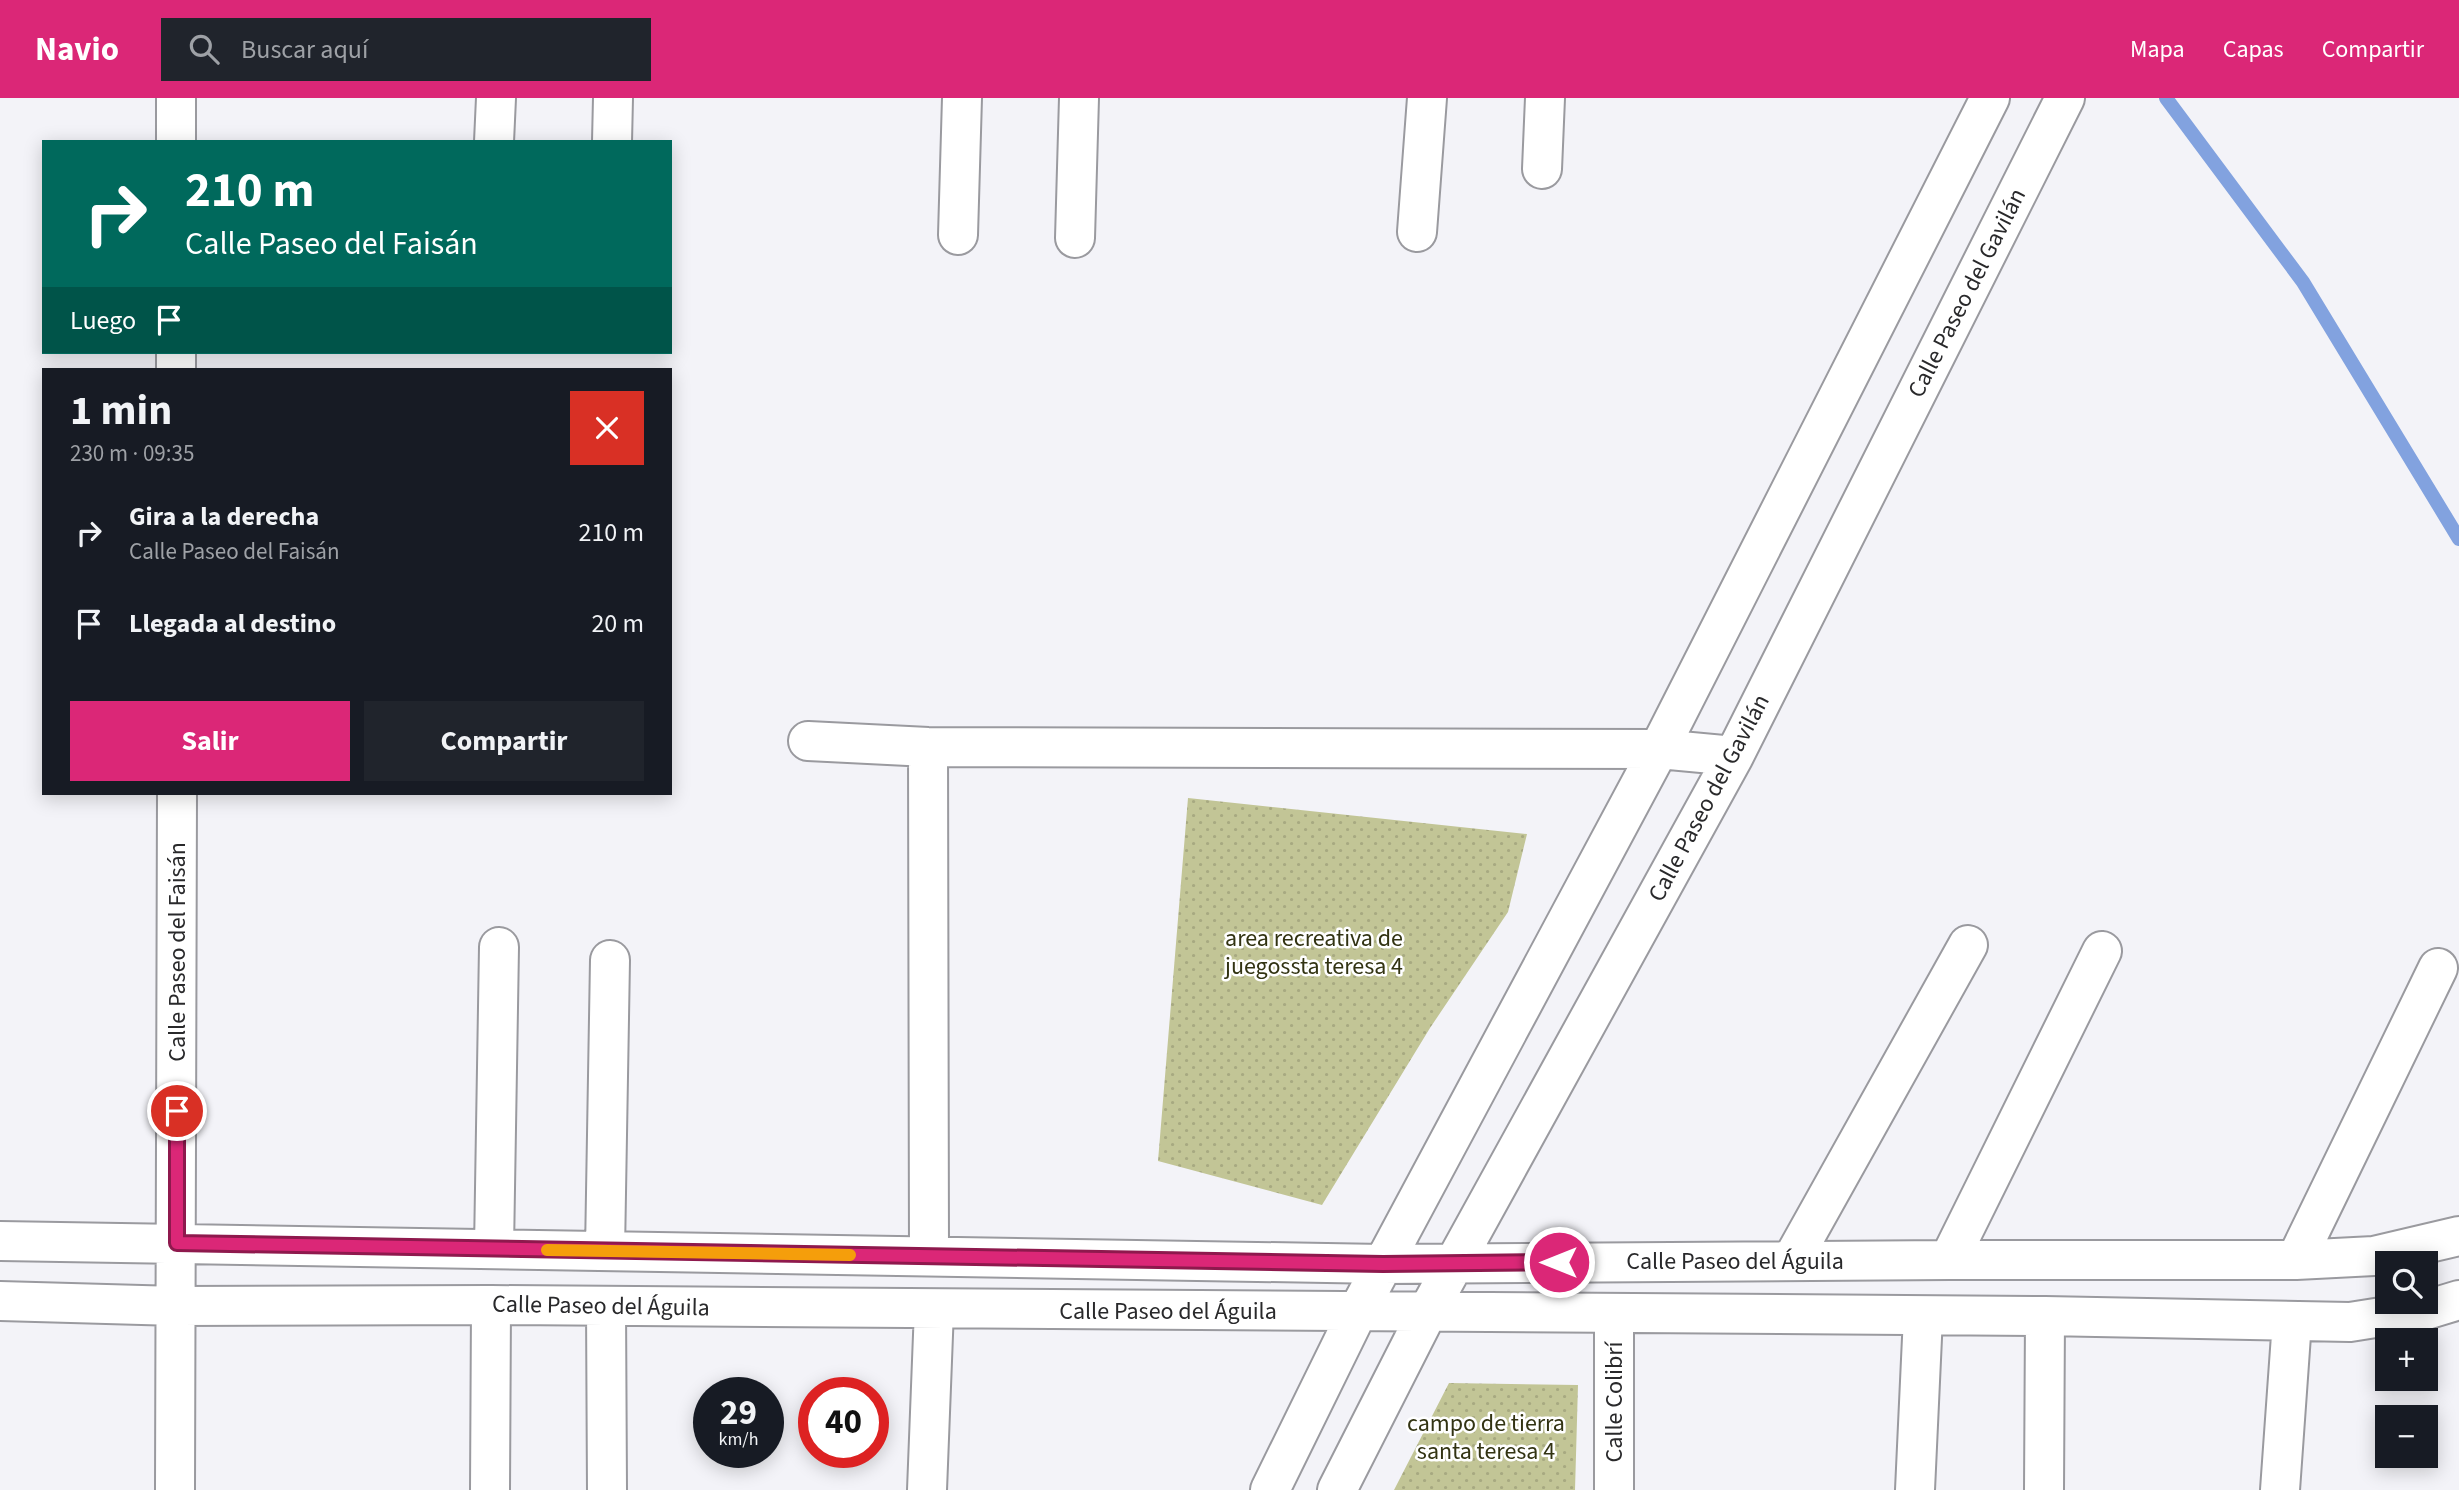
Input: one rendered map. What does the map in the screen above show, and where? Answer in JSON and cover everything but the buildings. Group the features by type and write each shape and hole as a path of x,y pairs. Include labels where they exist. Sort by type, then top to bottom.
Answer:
{"street":[{"path":"176,98 176,140"},
{"path":"495,140 496,98"},
{"path":"612,140 613,98"},
{"path":"958,234 962,98"},
{"path":"1075,238 1079,98"},
{"path":"1417,232 1427,98"},
{"path":"1542,169 1545,98"},
{"path":"1270,1490 1357,1313 1659,749 1990,98"},
{"name":"Calle Paseo del Gavilán","path":"1337,1490 1427,1313 1734,756 2066,98"},
{"path":"808,741 928,747 1659,749 1734,756"},
{"path":"928,747 929,1256"},
{"name":"Calle Paseo del Faisán","path":"175,1490 177,795"},
{"path":"1792,1261 1968,945"},
{"path":"494,1249 499,947"},
{"path":"1948,1259 2102,951"},
{"path":"605,1251 610,960"},
{"path":"2296,1260 2438,968"},
{"name":"Calle Paseo del Águila","path":"0,1241 1383,1264 1948,1259 2296,1260 2374,1256 2443,1240"},
{"name":"Calle Paseo del Águila","path":"0,1301 177,1306 491,1305 2045,1316 2350,1322 2443,1305"},
{"path":"490,1490 491,1305"},
{"path":"606,1306 607,1490"},
{"path":"927,1490 934,1309"},
{"name":"Calle Colibrí","path":"1614,1314 1614,1490"},
{"path":"2044,1490 2045,1316"},
{"path":"1915,1490 1923,1317"},
{"path":"2280,1490 2291,1321"}],"green space":[{"name":"area recreativa de juegossta teresa 4","path":"1188,798 1527,834 1508,912 1430,1028 1322,1205 1158,1161"},
{"name":"campo de tierra santa teresa 4","path":"1449,1383 1578,1385 1575,1490 1394,1490"}],"waterway":[{"path":"2166,98 2303,282 2459,539"}],"slow traffic":[{"path":"547,1250 850,1255"}],"route":[{"path":"177,1111 177,1243 1383,1264 1559,1262"}]}
